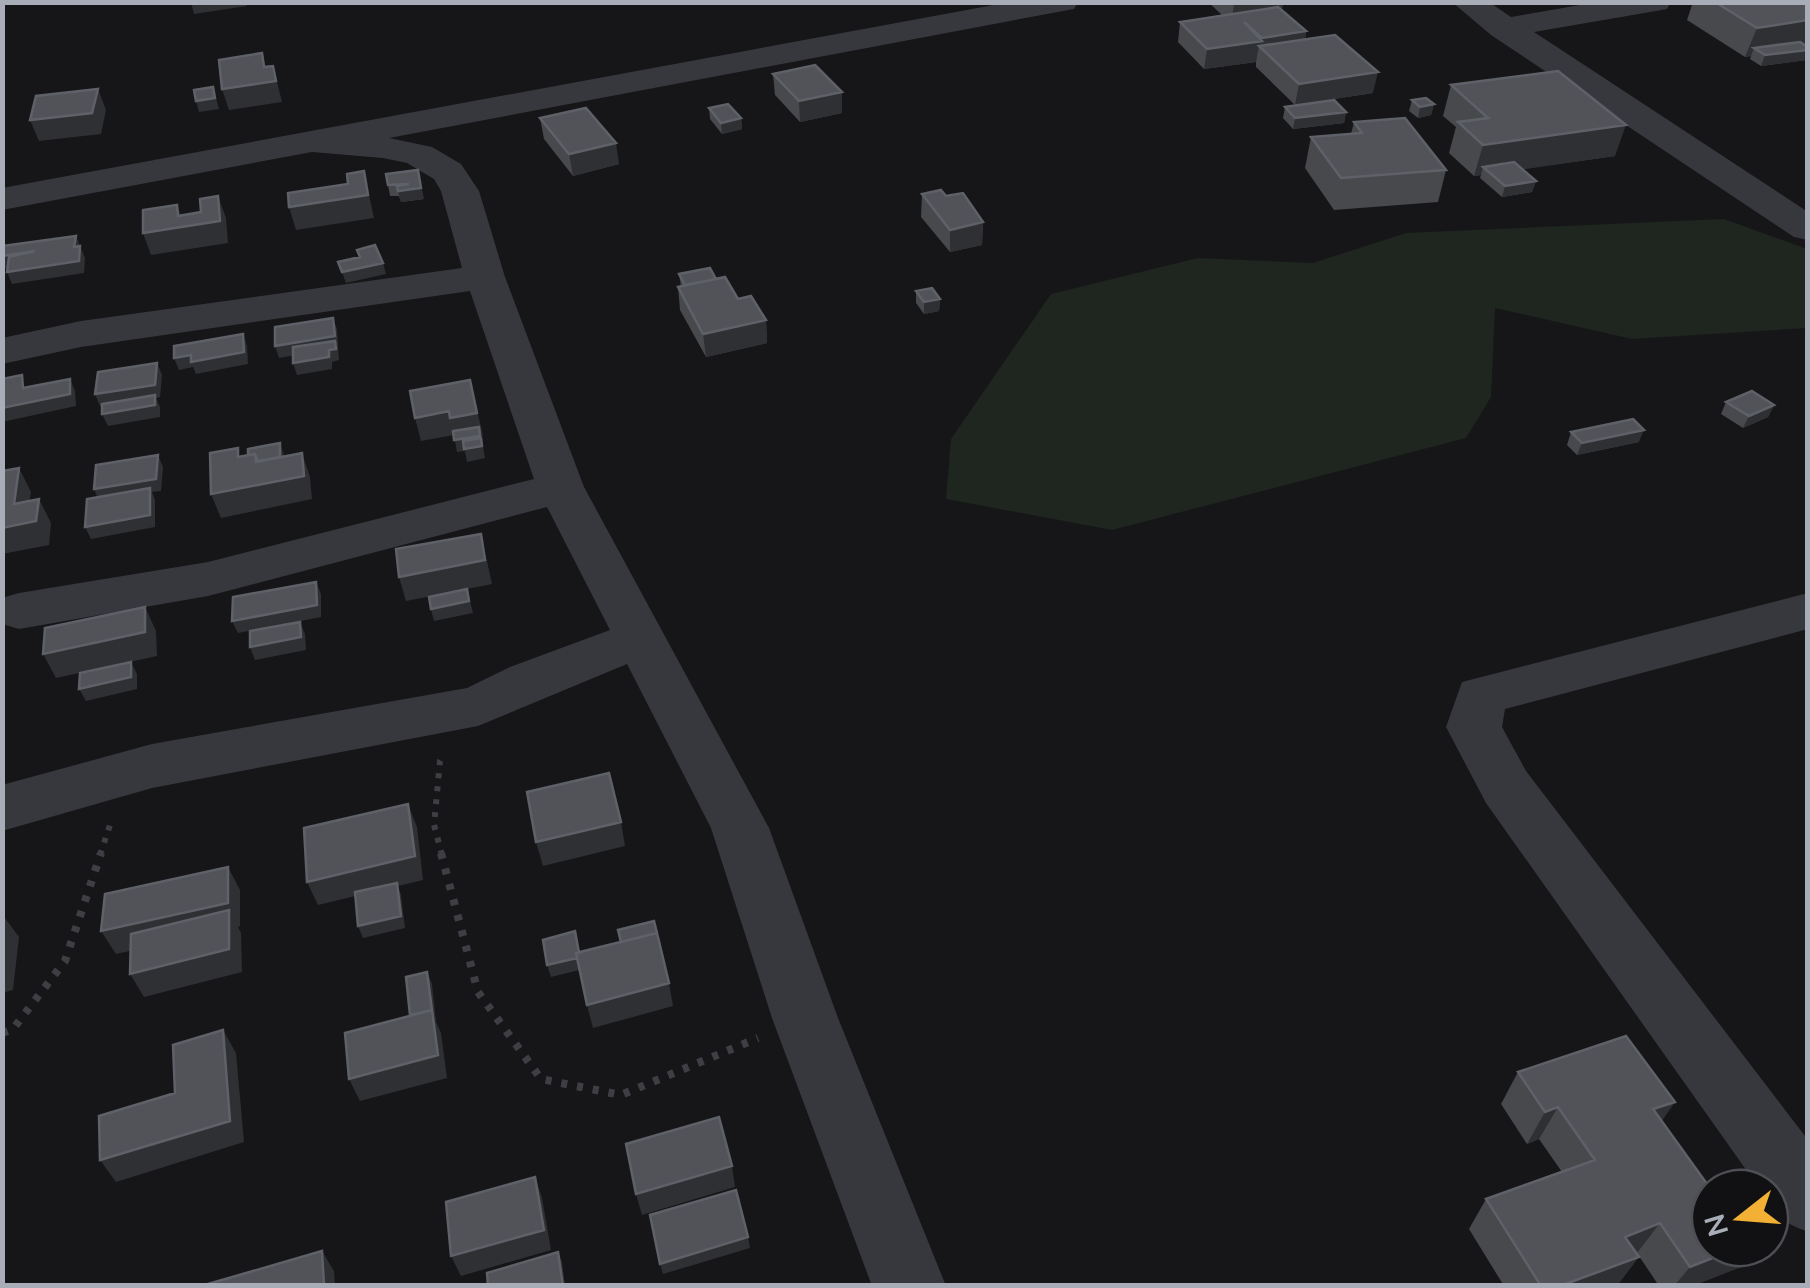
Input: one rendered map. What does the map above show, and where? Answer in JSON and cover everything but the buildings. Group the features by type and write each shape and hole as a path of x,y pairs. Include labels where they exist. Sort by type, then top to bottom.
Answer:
{"street":[{"path":"2,199 1063,2"},
{"path":"1468,2 1808,230"},
{"path":"1502,28 1656,2"},
{"path":"314,142 419,155 448,172 460,191 485,277 560,486 740,828 805,1018 909,1286"},
{"path":"2,351 81,334 485,277"},
{"path":"19,610 208,578 473,513 560,486"},
{"path":"1808,611 1481,696 1474,728 1506,787 1808,1198"},
{"path":"2,808 128,772 478,706 529,680 640,640"}],"path":[{"path":"478,706 440,762 434,825 478,992 541,1079 620,1095 805,1018"},
{"path":"2,1033 13,1029 65,962 128,772"}],"shaded area":[{"path":"1724,219 1807,249 1807,328 1632,339 1495,308 1491,397 1466,438 1112,530 946,499 951,439 1051,294 1198,258 1313,263 1406,233"}]}
